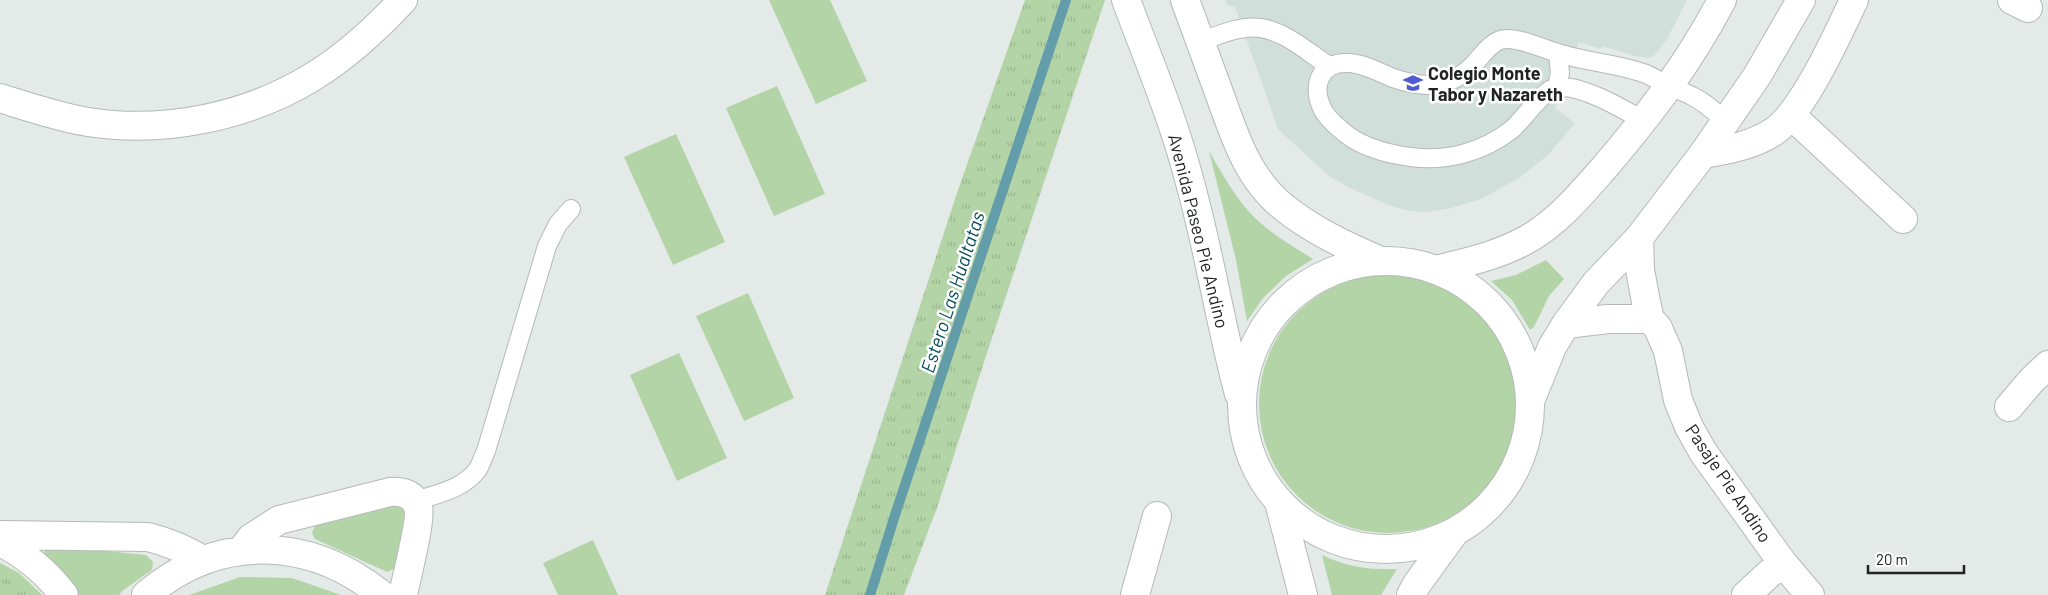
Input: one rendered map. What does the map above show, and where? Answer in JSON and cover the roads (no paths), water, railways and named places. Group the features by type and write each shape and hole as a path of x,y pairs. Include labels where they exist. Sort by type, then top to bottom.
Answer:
{"street":[{"path":"0,98 61,117 121,126 159,125 210,118 273,98 314,76 358,44 403,0"},
{"path":"1185,0 1253,174 1280,205 1316,230 1336,242 1381,262"},
{"path":"1436,270 1502,252 1527,240 1550,224 1581,193 1644,121 1670,87 1701,40 1722,0"},
{"path":"1531,399 1552,347 1566,324 1596,283 1639,238 1703,154 1758,76 1801,0"},
{"path":"1703,154 1728,150 1764,137 1792,116 1854,0"},
{"name":"Avenida Paseo Pie Andino","path":"1127,4 1162,93 1189,178 1208,252 1242,408"},
{"path":"1792,116 1902,218"},
{"name":"Pasaje Pie Andino","path":"1639,238 1642,286 1650,318 1658,328 1668,351 1678,400 1689,428 1703,452 1782,562 1810,595"},
{"path":"1381,262 1418,265 1436,270 1455,278 1473,290 1503,320 1523,358 1531,399 1530,423 1517,467 1506,487 1491,505 1454,533 1432,542 1409,547 1385,549 1361,547 1338,541 1316,531 1279,502 1267,486 1248,449 1242,408 1248,364 1256,343 1282,307 1298,292 1317,279 1337,270 1359,264 1381,262"},
{"path":"1566,324 1608,319 1650,318"},
{"path":"2009,407 2032,380 2048,365"},
{"path":"241,551 251,538 279,520 400,491 408,494 415,501 420,514 403,595"},
{"path":"1279,502 1303,595"},
{"path":"1135,595 1157,516"},
{"path":"1411,595 1454,533"},
{"path":"0,535 148,538 167,542 203,560"},
{"path":"0,542 28,559 47,575 64,595"},
{"path":"146,595 180,571 203,560 241,551 266,550 292,552 316,557 355,575 382,595"},
{"name":"Pasaje Pie Andino","path":"1746,595 1782,562"}],"lane":[{"path":"1200,42 1228,31 1260,28 1276,33 1329,66"},
{"path":"1644,121 1594,95 1578,90 1556,87 1545,94 1512,130 1487,145 1463,154 1437,159 1410,157 1383,151 1356,141 1323,111 1317,91 1320,75 1329,66 1347,63 1367,67 1397,79 1418,84 1438,85 1458,79 1486,50 1501,40 1511,40 1645,74 1698,99 1726,122"},
{"path":"1556,87 1560,73 1558,53"},
{"path":"415,501 464,483 478,469 489,442 547,246 558,224 571,209"}],"waterway":[{"name":"Estero Las Hualtatas","path":"870,595 1066,0"}],"place":[{"name":"Colegio Monte Tabor y Nazareth","path":"1413,83"}]}
